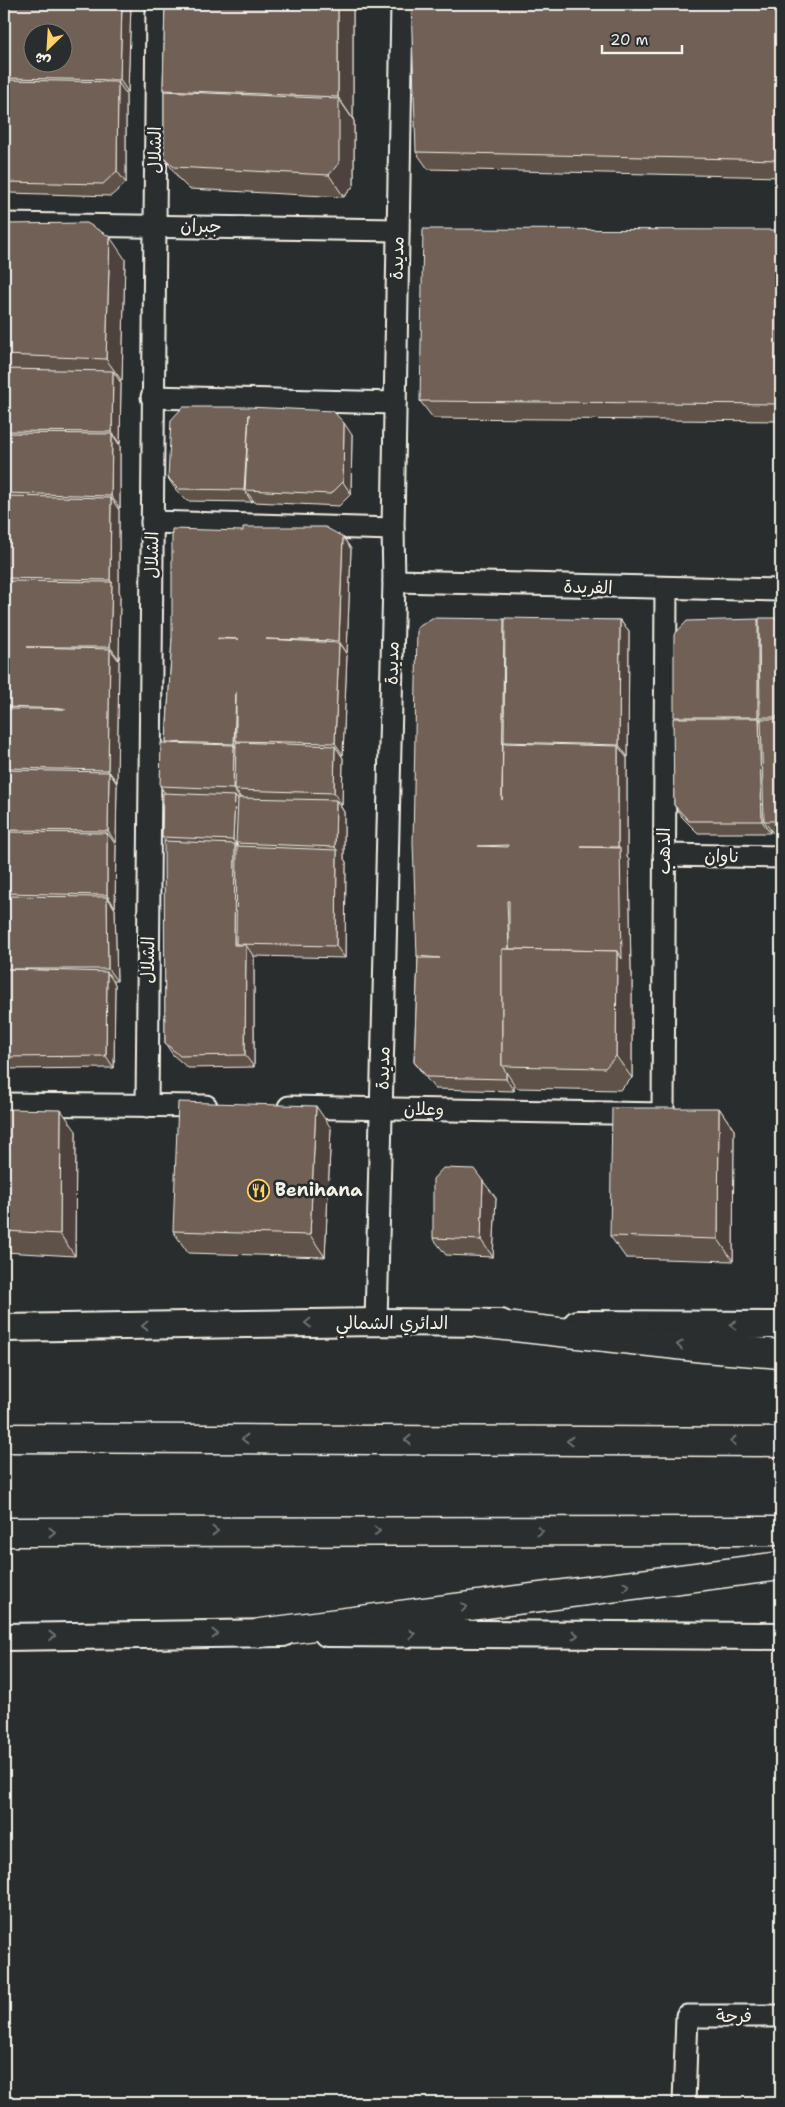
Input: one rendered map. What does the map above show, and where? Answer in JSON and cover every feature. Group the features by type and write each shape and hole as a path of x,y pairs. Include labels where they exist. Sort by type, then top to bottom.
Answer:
{"highway":[{"path":"478,1323 704,1348 781,1354"},
{"path":"4,1438 781,1442"},
{"path":"4,1532 781,1531"},
{"path":"260,1633 781,1566"}],"street":[{"name":"الشلال","path":"147,1106 157,4"},
{"name":"مديدة","path":"376,1322 394,582 393,529 402,4"},
{"name":"جبران","path":"4,224 398,230"},
{"path":"152,397 395,403"},
{"path":"152,522 393,529"},
{"name":"الفريدة","path":"394,582 781,590"},
{"name":"الذهب","path":"663,1114 666,589"},
{"name":"ناوان","path":"664,855 781,857"},
{"path":"4,1104 225,1106"},
{"name":"وعلان","path":"264,1107 663,1114"},
{"name":"الدائري الشمالي","path":"4,1328 376,1322 781,1326"},
{"path":"4,1637 260,1633 781,1636"},
{"name":"فرحة","path":"684,2103 687,2016 781,2016"}],"building":[{"path":"4,4 122,4 120,80 4,78"},
{"path":"165,4 338,4 338,97 163,90"},
{"path":"411,4 781,4 781,160 416,152"},
{"path":"4,80 118,82 117,171 103,184 4,182"},
{"path":"164,91 339,99 339,163 329,175 174,167 164,157"},
{"path":"87,223 110,237 106,359 4,355 4,224"},
{"path":"423,229 781,230 781,404 420,401"},
{"path":"4,369 113,371 112,432 4,431"},
{"path":"183,407 248,407 333,411 344,423 343,482 331,494 245,490 249,414 244,490 179,489 168,478 171,420"},
{"path":"4,433 112,434 111,496 4,493"},
{"path":"4,496 111,498 110,580 4,578"},
{"path":"243,527 325,527 343,537 339,641 266,639 339,643 335,743 236,741 236,692 234,744 166,742 172,638 172,529 243,531"},
{"path":"4,581 112,582 110,647 27,647 110,649 108,770 4,768 4,709 66,709 4,707"},
{"path":"432,618 504,619 502,800 503,743 618,746 618,847 581,847 620,848 622,959 617,951 502,949 502,1066 506,1072 506,1079 427,1077 414,1062 418,958 440,958 417,956 413,843 417,628","holes":["508,845 508,847 478,846","507,901 509,901 509,949"]},
{"path":"505,618 620,620 619,745 504,742"},
{"path":"759,618 781,618 781,717 760,717"},
{"path":"758,619 758,717 674,717 674,635 687,621"},
{"path":"673,718 759,718 762,821 689,821 674,805"},
{"path":"761,719 781,719 781,821 764,821"},
{"path":"236,742 335,746 334,793 235,790"},
{"path":"161,743 234,745 233,789 160,786"},
{"path":"4,770 109,772 108,831 4,830"},
{"path":"163,793 235,796 233,840 162,837"},
{"path":"238,798 336,800 335,847 236,843"},
{"path":"4,832 107,833 107,895 4,893"},
{"path":"164,841 235,844 234,945 246,945 245,1055 180,1056 165,1043"},
{"path":"237,846 337,850 336,946 236,944"},
{"path":"4,896 107,897 108,969 8,969 107,972 106,1056 4,1057"},
{"path":"502,949 617,951 616,1056 605,1068 502,1066"},
{"name":"Benihana","path":"178,1102 316,1106 310,1235 173,1231"},
{"path":"612,1108 719,1108 718,1239 610,1236"},
{"path":"4,1109 61,1110 60,1234 4,1231"},
{"path":"443,1168 474,1169 483,1181 481,1240 433,1238 433,1179"}],"place":[{"name":"Benihana","path":"259,1190"}]}
